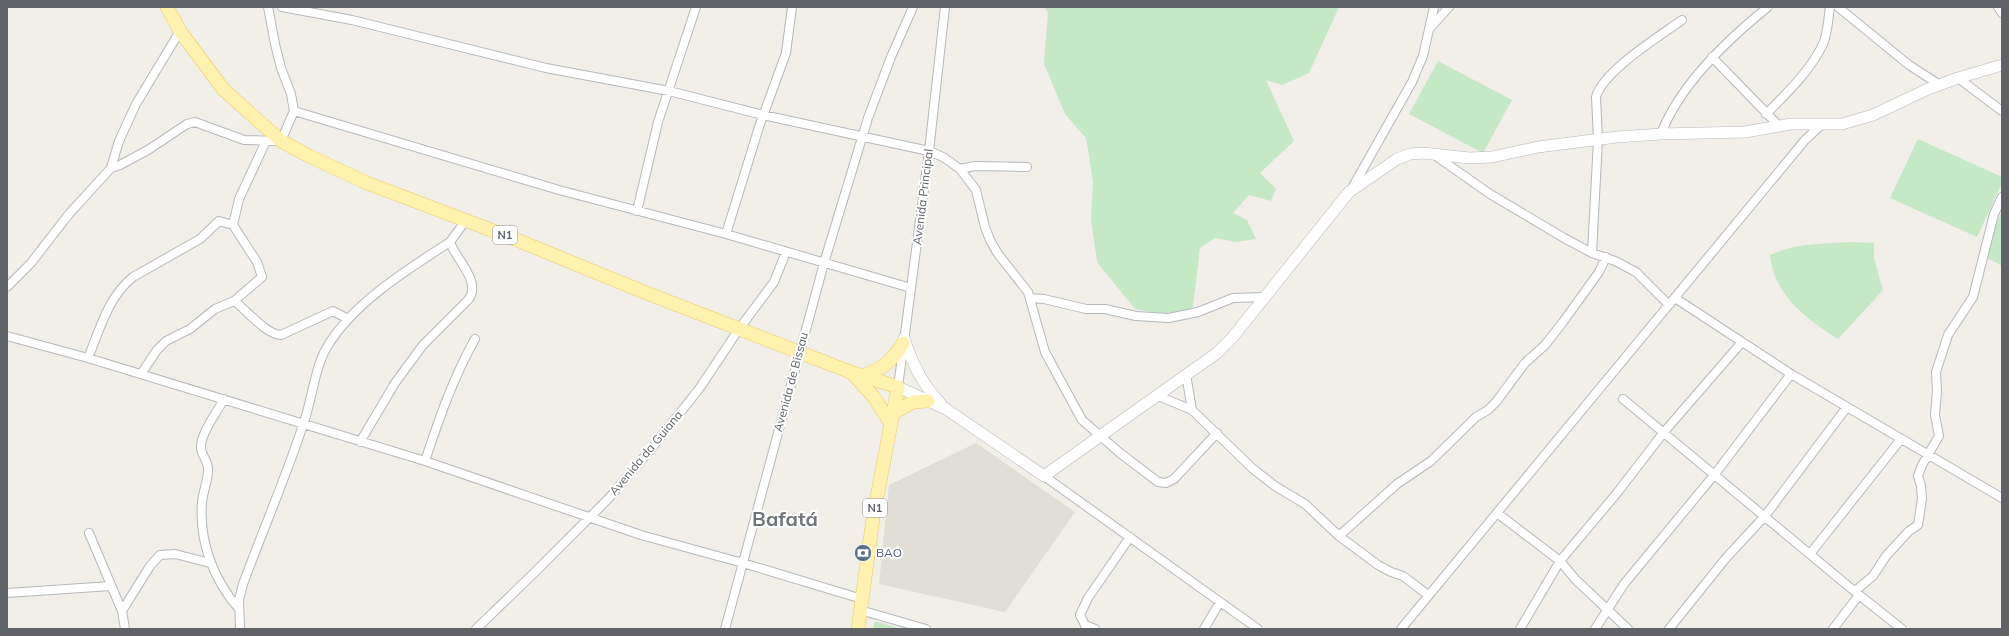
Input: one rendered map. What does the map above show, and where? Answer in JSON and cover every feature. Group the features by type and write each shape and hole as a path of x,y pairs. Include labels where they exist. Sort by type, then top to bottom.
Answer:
{"main road":[{"name":"N1","path":"167,7 180,31 223,89 281,141 309,156 367,183 466,220 609,279 857,375 898,387 873,518 858,629"},
{"path":"904,340 898,352 884,367 874,372 857,375 892,418 913,402 928,401"}],"street":[{"path":"110,168 120,165 142,153 187,124 202,124 244,140 281,141 294,111 291,94 281,68 268,7"},
{"path":"282,7 352,20 546,68 669,91 763,115 929,151 960,169 976,190 985,228 998,254 1028,292 1031,298 1039,334 1054,370 1082,420 1099,436 1158,482 1166,483 1174,479 1217,433"},
{"path":"637,211 658,122 696,7"},
{"path":"726,234 763,115 786,53 792,7"},
{"name":"Avenida de Bissau","path":"725,629 824,263 863,137 891,57 914,7"},
{"name":"Avenida Principal","path":"898,387 929,151 945,7"},
{"path":"1044,476 1217,353 1265,297 1349,192 1412,82 1423,56 1434,7"},
{"path":"1430,28 1449,7"},
{"path":"1661,134 1668,118 1683,94 1712,57 1768,7"},
{"path":"1766,114 1802,76 1823,44 1830,7"},
{"path":"1838,7 1909,65 1940,85"},
{"path":"1998,7 2002,13"},
{"path":"1592,253 1598,140 1596,97 1598,91 1624,63 1682,20"},
{"path":"7,287 31,263 69,214 110,168 119,141 136,104 180,31"},
{"path":"1712,57 1779,126"},
{"path":"1349,192 1396,159 1410,154 1432,154 1469,158 1492,156 1538,147 1617,137 1661,134 1744,132 1791,124 1842,124 1861,119 1958,78 2002,65"},
{"path":"1958,78 2002,111"},
{"path":"294,111 559,190 726,234 911,288"},
{"path":"1401,629 1805,140 1821,125"},
{"path":"233,226 239,199 266,141"},
{"path":"1432,154 1490,194 1564,238 1592,253 1636,272 1669,305"},
{"path":"960,169 975,166 1027,167"},
{"path":"1833,629 1857,593 1872,576 1886,556 1909,531 1918,524 1922,499 1918,476 1922,465 1939,436 1935,415 1937,391 1936,372 1948,335 1973,297 1994,214 2002,197"},
{"path":"240,629 239,609 243,584 304,424 322,356 327,346 348,319 392,281 450,242 466,220"},
{"path":"88,358 112,300 124,284 133,277 200,239 219,221 233,226 257,262 262,278 234,301 215,309 190,329 166,341 157,350 140,374"},
{"path":"360,442 395,383 423,345 469,299 474,292 472,279 455,255 450,242"},
{"name":"Avenida da Guiana","path":"476,629 590,517 633,470 699,389 739,329 774,282 786,252"},
{"path":"1339,536 1397,484 1431,461 1476,417 1488,410 1496,402 1525,363 1544,345 1563,322 1599,272 1606,258"},
{"path":"1031,298 1044,299 1073,306 1105,309 1136,316 1168,318 1198,312 1233,298 1265,297"},
{"path":"1675,298 1791,374 2002,498"},
{"path":"234,301 275,335 281,335 333,311 348,319"},
{"path":"7,336 88,358 425,461 641,535 743,563 861,604 926,629"},
{"path":"425,461 447,396 463,360 476,339"},
{"path":"904,340 919,377 930,392 946,409"},
{"path":"1520,629 1560,561 1617,493 1664,432 1742,342"},
{"path":"1186,374 1192,410"},
{"path":"1594,629 1624,584 1715,474 1791,374"},
{"path":"898,387 946,409 1044,476 1258,629"},
{"path":"1156,395 1192,410 1252,468 1275,486 1304,504 1339,536 1378,565 1403,576 1428,595"},
{"path":"224,399 204,435 201,447 201,453 208,470 202,503 202,520 210,563 221,586 239,609"},
{"path":"1623,399 1902,629"},
{"path":"1669,629 1726,558 1765,516 1847,407"},
{"path":"1810,554 1901,439"},
{"path":"1497,513 1560,561 1606,609 1628,629"},
{"path":"89,533 122,611 125,629"},
{"path":"1095,629 1085,624 1080,615 1088,598 1130,537"},
{"path":"122,611 150,566 160,555 175,554 210,563"},
{"path":"7,593 111,586"},
{"path":"1204,629 1220,602"}],"shaded area":[{"path":"976,443 1075,512 1005,612 879,584 889,485"}],"green space":[{"path":"1045,7 1339,7 1309,73 1282,85 1266,80 1294,141 1260,173 1276,189 1271,201 1249,195 1233,213 1247,220 1256,239 1235,242 1215,238 1200,248 1192,314 1171,315 1135,309 1097,262 1091,219 1093,181 1086,138 1065,114 1044,64 1048,13"},
{"path":"1438,61 1512,100 1483,153 1409,114"},
{"path":"1918,139 2002,177 2002,183 1977,237 1890,198"},
{"path":"2002,212 2002,266 1980,254"},
{"path":"1851,242 1874,243 1874,258 1883,290 1838,339 1803,314 1785,294 1773,269 1770,255 1799,246"},
{"path":"875,621 901,629 873,629"}],"place":[{"name":"BAO","path":"863,553"}],"district":[{"name":"Bafatá","path":"785,519"}]}
